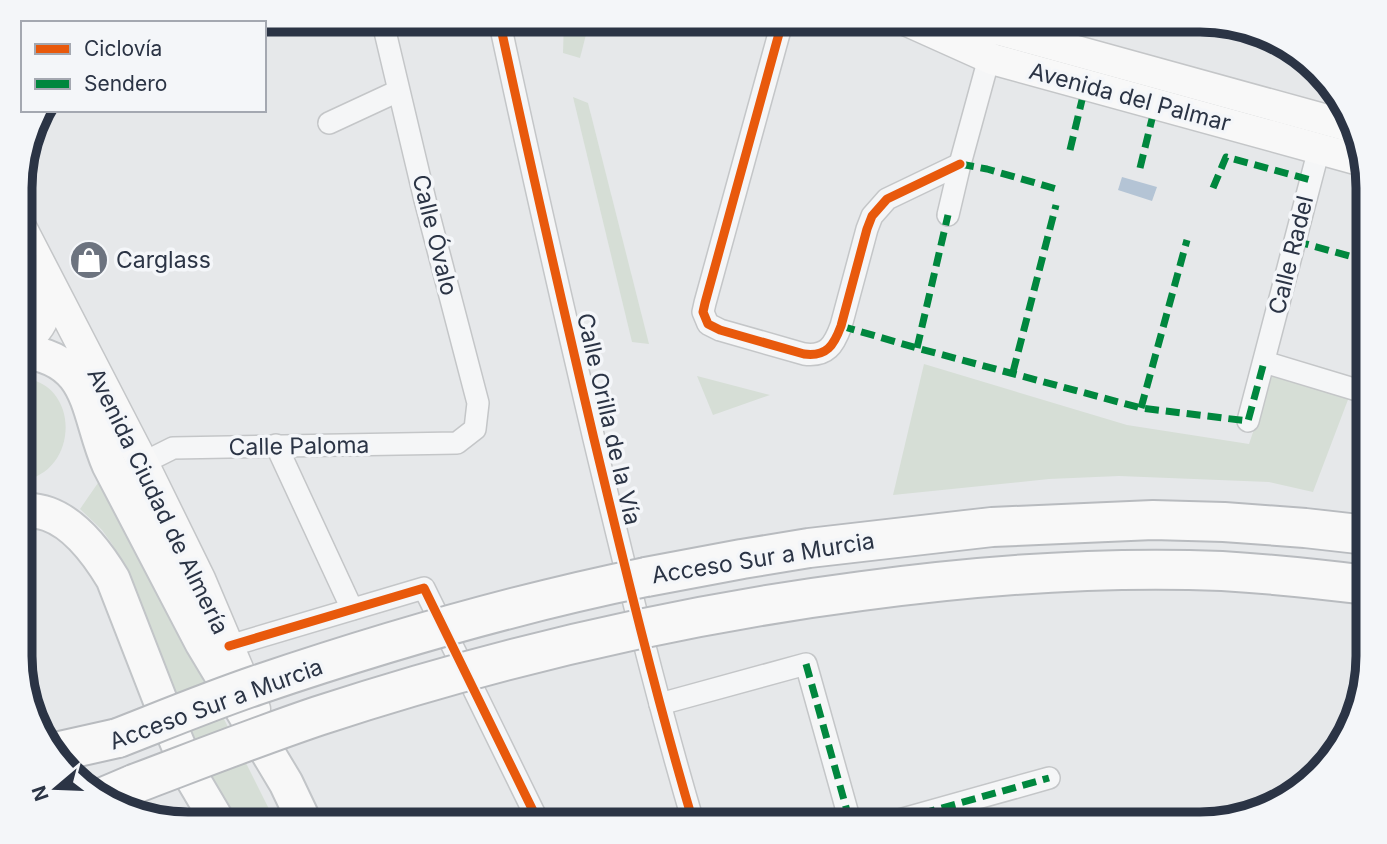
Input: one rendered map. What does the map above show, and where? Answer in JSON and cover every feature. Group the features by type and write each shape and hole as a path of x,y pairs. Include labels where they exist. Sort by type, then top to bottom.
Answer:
{"highway":[{"name":"Acceso Sur a Murcia","path":"84,753 256,686 437,629 594,587 742,559 932,533 1076,523 1153,520 1224,522 1355,534"},
{"name":"Acceso Sur a Murcia","path":"116,795 273,732 448,676 618,633 743,608 911,584 1001,575 1076,572 1221,571 1355,584"},
{"path":"63,750 118,738"}],"main road":[{"name":"Avenida del Palmar","path":"932,32 989,58 1352,158"},
{"name":"Avenida del Palmar","path":"1007,32 1341,124"},
{"name":"Avenida Ciudad de Almería","path":"32,251 200,579 300,812"},
{"name":"Avenida Ciudad de Almería","path":"32,334 43,321 47,308 35,257"},
{"path":"32,353 54,360 78,381 90,404 108,465 202,643 286,783"},
{"path":"32,511 49,514 61,521 88,544 105,565 113,579 191,776 212,812"}],"street":[{"name":"Calle Óvalo","path":"385,32 478,403 475,429 457,443"},
{"name":"Calle Orilla de la Vía","path":"502,32 627,578 690,812"},
{"path":"779,32 705,303 703,312 708,324 720,330 804,354 815,355 831,348 841,326 872,216 887,199 960,164"},
{"path":"948,215 989,58"},
{"path":"330,123 398,91"},
{"name":"Calle Radel","path":"1248,421 1319,149"},
{"path":"1264,362 1355,390"},
{"name":"Calle Paloma","path":"143,463 173,448 457,443"},
{"path":"276,445 352,609"},
{"path":"229,646 424,587 534,812"},
{"path":"660,704 806,663 847,812"},
{"path":"927,812 1049,778"}],"shaded area":[{"path":"564,32 587,32 580,58 563,53"},
{"path":"573,97 588,103 649,344 632,342"},
{"path":"924,364 1127,425 1249,444 1273,373 1349,397 1313,492 1269,482 1119,476 1049,479 893,495"},
{"path":"697,376 770,395 713,415"},
{"path":"32,381 40,383 54,394 63,410 66,427 63,445 55,462 41,474 32,477"},
{"path":"100,480 270,812 230,812 219,797 112,544 80,509"}],"water":[{"path":"1122,177 1157,187 1152,201 1118,190"}],"marked path":[{"path":"1070,150 1082,100"},
{"path":"1140,168 1152,119"},
{"path":"1213,188 1226,157 1311,180"},
{"path":"960,164 1060,190"},
{"path":"1013,372 1056,205"},
{"path":"917,348 948,215"},
{"path":"1141,408 1187,240"},
{"path":"1295,241 1355,258"},
{"path":"841,326 1141,408 1248,421 1264,362"},
{"path":"806,664 847,812"},
{"path":"927,812 1049,778"}],"cycle path":[{"path":"502,32 606,487 654,681 690,812"},
{"path":"779,32 705,303 703,312 708,324 720,330 804,354 824,351 836,339 841,326 872,216 887,199 960,164"},
{"path":"229,646 424,588 534,812"}],"place":[{"name":"Carglass","path":"89,260"}]}
